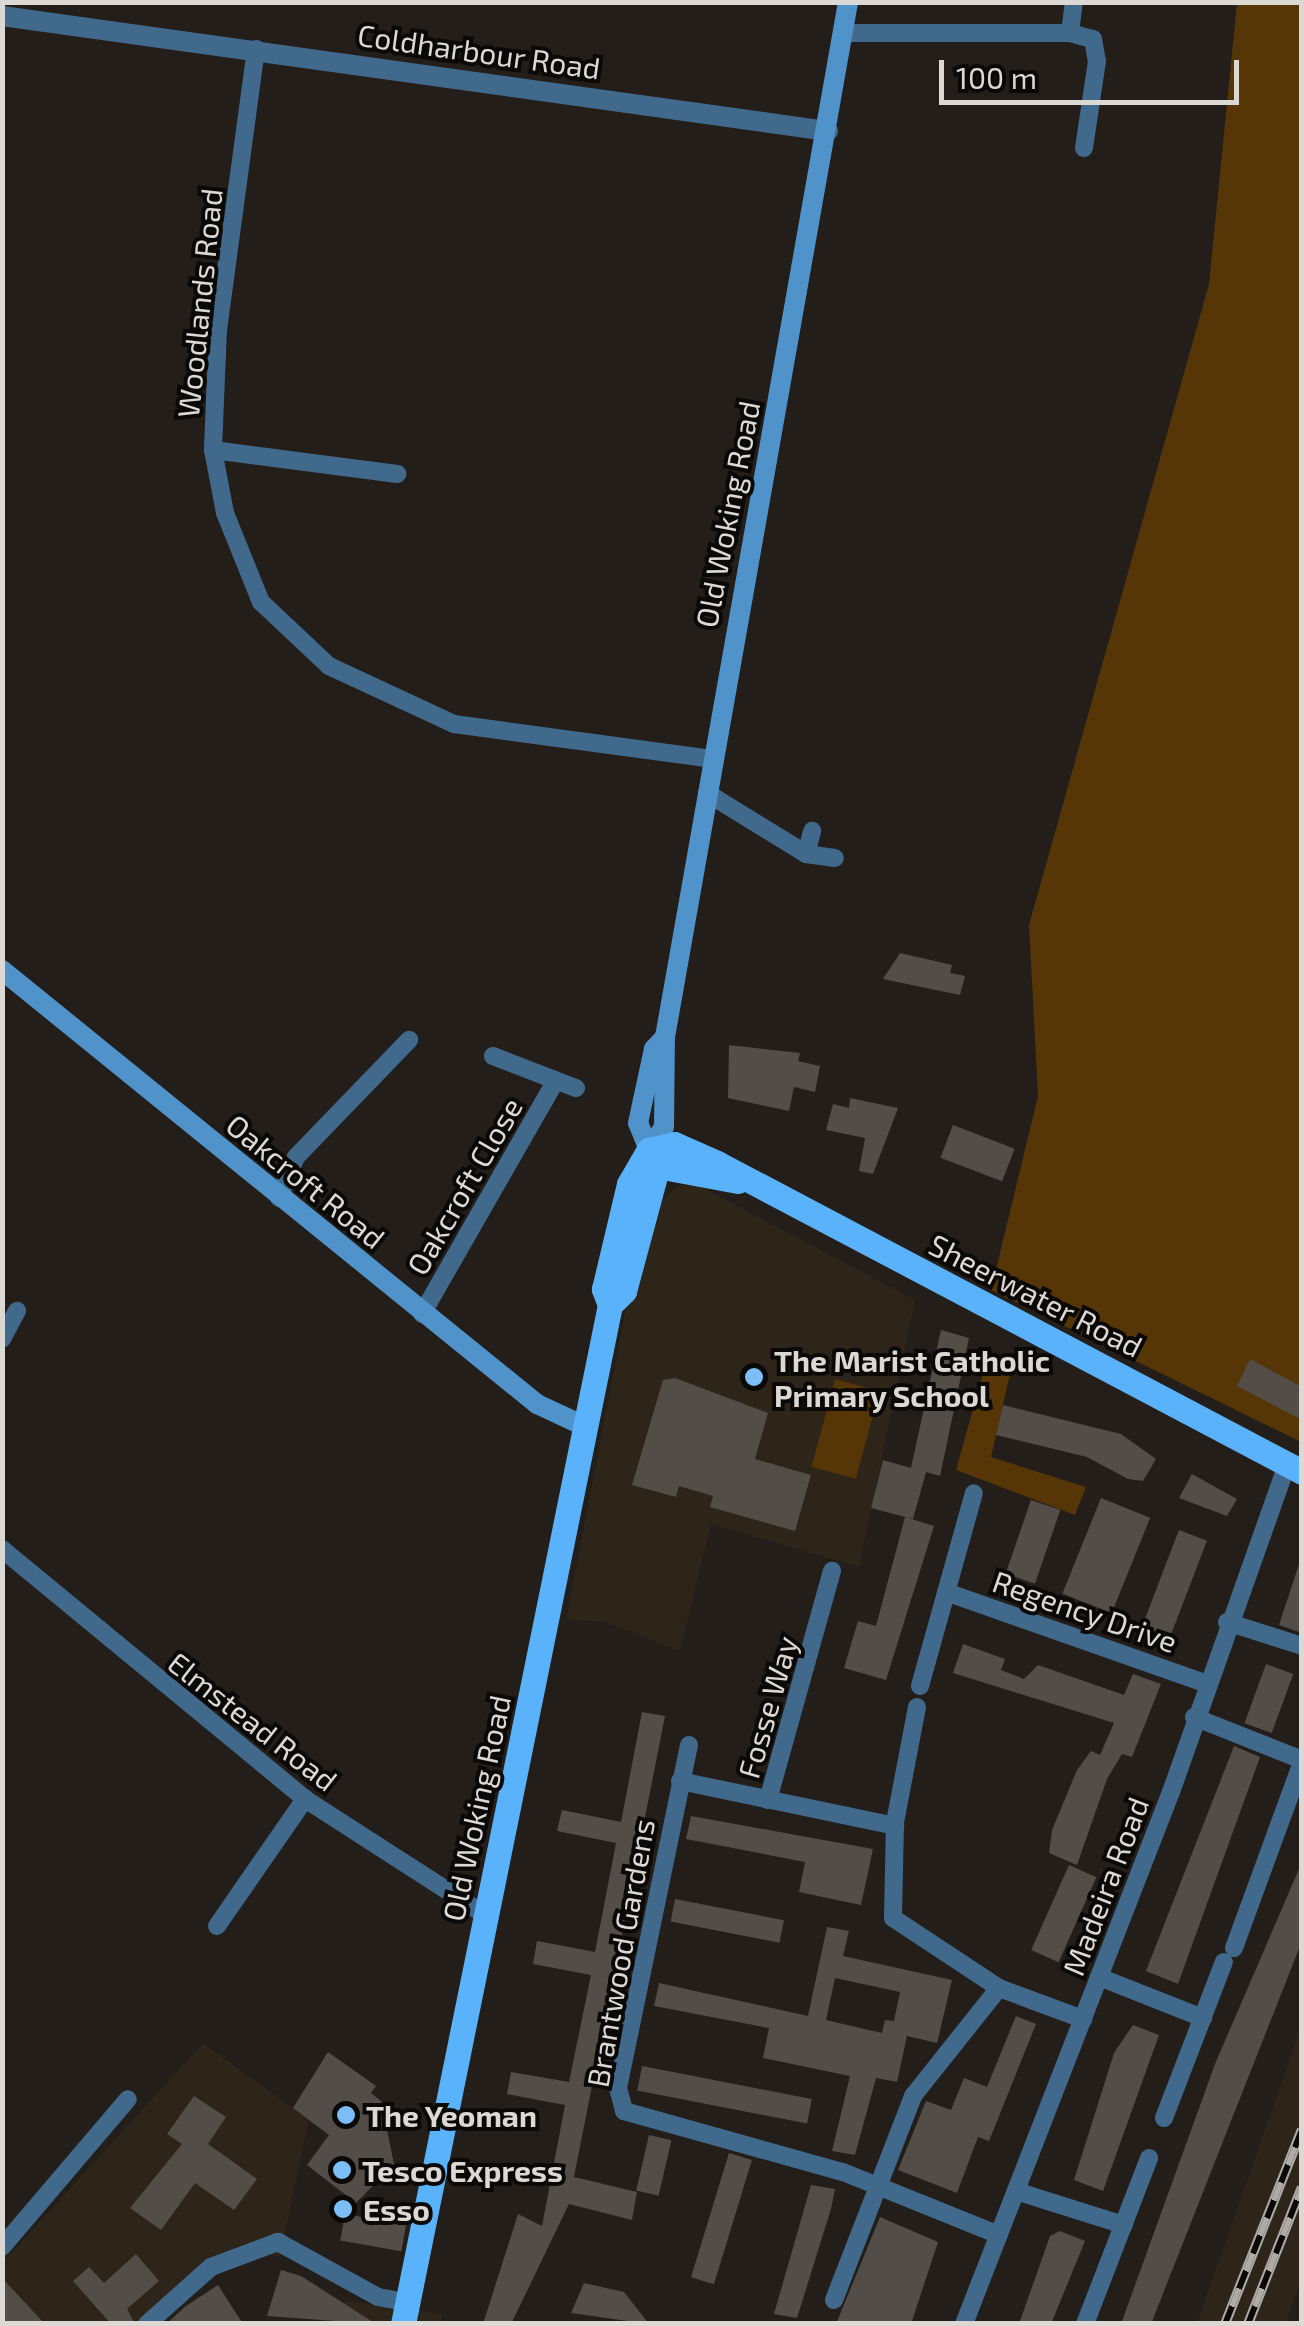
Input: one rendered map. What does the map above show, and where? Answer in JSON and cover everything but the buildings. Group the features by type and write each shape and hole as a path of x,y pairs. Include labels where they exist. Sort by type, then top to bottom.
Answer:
{"main road":[{"name":"Old Woking Road","path":"405,2313 582,1425 610,1305 624,1291 656,1176 649,1150 664,1127 665,1037 848,2"},
{"name":"Oakcroft Road","path":"2,970 422,1314 537,1404 582,1425"},
{"name":"Sheerwater Road","path":"649,1150 686,1148 738,1181 1294,1469"}],"street":[{"path":"1070,33 1074,2"},
{"name":"Coldharbour Road","path":"2,16 828,131"},
{"path":"844,33 1070,33 1093,38 1096,61 1084,148"},
{"name":"Woodlands Road","path":"256,49 218,329 213,450 225,513 260,602 329,666 454,724 714,760"},
{"path":"213,450 397,474"},
{"path":"706,792 806,854 835,858"},
{"path":"806,854 812,831"},
{"path":"278,1198 296,1157 410,1040"},
{"name":"Oakcroft Close","path":"494,1056 552,1085 576,1088"},
{"name":"Oakcroft Close","path":"422,1314 552,1085"},
{"path":"2,1339 17,1311"},
{"name":"Madeira Road","path":"964,2324 1099,1977 1227,1622 1294,1469"},
{"name":"Regency Drive","path":"920,1686 974,1493"},
{"name":"Elmstead Road","path":"2,1549 304,1799 485,1915"},
{"name":"Fosse Way","path":"768,1800 832,1571"},
{"name":"Regency Drive","path":"946,1592 1205,1682"},
{"path":"1227,1622 1302,1646"},
{"path":"917,1707 895,1826 892,1918 999,1988 1083,2019"},
{"path":"1164,2118 1302,1761 1194,1718"},
{"name":"Brantwood Gardens","path":"688,1745 621,2105 638,2118 876,2185 999,2235"},
{"path":"680,1782 895,1826"},
{"path":"217,1926 304,1799"},
{"path":"1099,1977 1203,2018"},
{"path":"834,2300 913,2096 999,1988"},
{"path":"2,2248 116,2104"},
{"path":"1085,2324 1150,2158"},
{"path":"1016,2191 1124,2224"},
{"path":"147,2324 211,2267 278,2242 405,2313"}],"shaded area":[{"path":"1237,3 1301,3 1301,1442 991,1290 1038,1096 1029,925 1209,284"},
{"name":"The Marist Catholic Primary School","path":"680,1185 700,1186 915,1300 859,1567 711,1524 680,1651 606,1622 566,1620 625,1313 658,1203"},
{"path":"985,1366 1010,1374 991,1457 1086,1487 1075,1515 956,1470"},
{"path":"835,1379 879,1391 856,1479 811,1467"},
{"path":"1301,2027 1302,2278 1286,2323 1197,2323"},
{"path":"203,2043 309,2120 280,2256 246,2254 153,2323 3,2323 2,2263"},
{"path":"337,2300 442,2314 441,2323 332,2324"}],"railway":[{"path":"1225,2324 1302,2130"},
{"path":"1248,2324 1302,2187"}],"place":[{"name":"The Marist Catholic Primary School","path":"754,1377"},
{"name":"The Yeoman","path":"346,2115"},
{"name":"Tesco Express","path":"342,2170"},
{"name":"Esso","path":"343,2209"}]}
